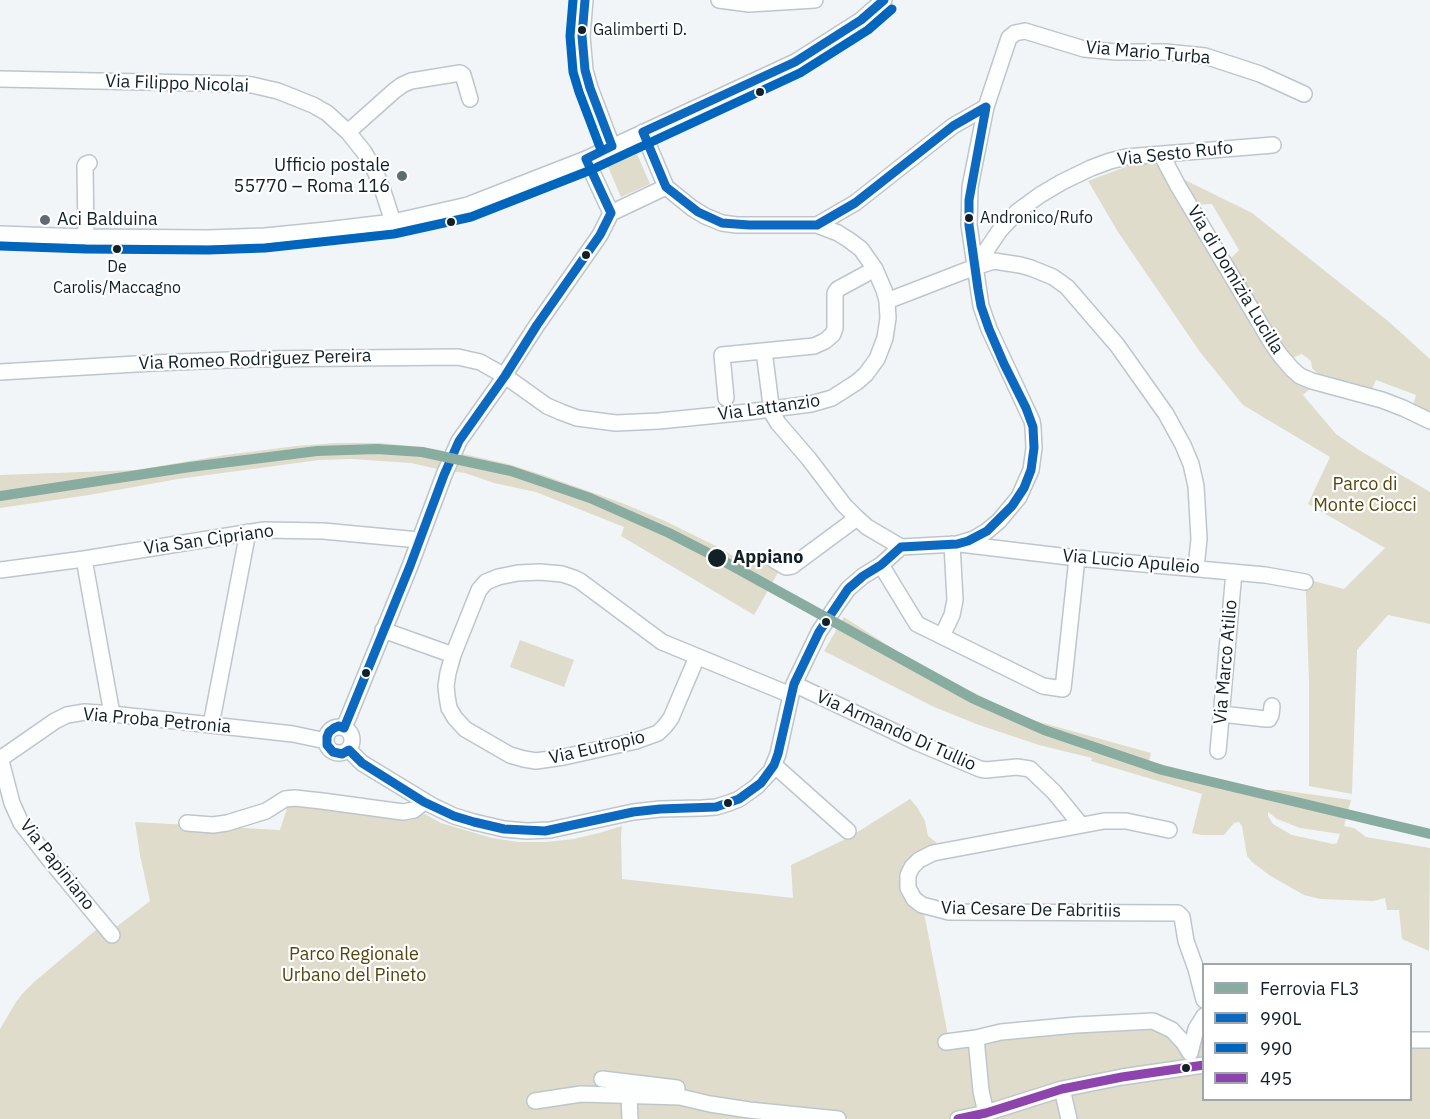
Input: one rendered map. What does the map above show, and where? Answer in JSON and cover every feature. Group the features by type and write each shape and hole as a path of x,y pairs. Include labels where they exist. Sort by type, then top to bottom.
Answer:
{"street":[{"path":"585,0 582,36 585,70 612,146"},
{"path":"718,0 749,4 815,0"},
{"path":"0,234 208,238 265,236 393,222 468,205 586,159 795,62 861,20 884,0"},
{"name":"Via Mario Turba","path":"986,107 1008,40 1015,33 1025,31 1084,49 1205,56 1251,70 1304,94"},
{"path":"348,132 394,91 411,81 460,73 463,75 470,99"},
{"name":"Via Filippo Nicolai","path":"0,79 252,85 278,91 327,113 348,132 375,171 393,222"},
{"path":"817,225 855,203 953,126 986,107"},
{"path":"764,351 771,410 778,423 795,441 844,505 867,526 901,547 955,544 974,539 987,531 1012,506 1029,478 1033,463 1033,427 983,314 979,297 969,225 969,200 986,107"},
{"path":"344,728 459,441 600,235 611,213 666,187 643,132"},
{"name":"Via Sesto Rufo","path":"975,267 989,244 1017,211 1069,178 1110,161 1137,155 1273,144"},
{"name":"Via di Domizia Lucilla","path":"1161,154 1271,342 1292,369 1300,376 1312,381 1383,400 1430,421"},
{"path":"586,159 611,213"},
{"path":"86,237 85,166 89,163"},
{"name":"Via Lattanzio","path":"505,376 547,406 577,418 616,423 771,410 826,400 861,379 873,365 884,341 888,318 887,301 875,269 855,244 832,230 817,225 722,223 698,212 666,187"},
{"path":"887,301 994,261 1020,265 1053,277 1067,287 1117,345 1166,414 1183,445 1191,464 1196,486 1199,539 1196,568"},
{"path":"726,398 722,355 822,344 829,339 835,328 835,293 838,289 875,269"},
{"name":"Via Romeo Rodriguez Pereira","path":"0,372 254,359 458,357 480,362 505,376"},
{"path":"774,560 786,567 792,566 856,518"},
{"name":"Via San Cipriano","path":"0,570 264,530 306,530 419,540"},
{"path":"211,725 248,532"},
{"path":"942,636 952,615 955,600 955,544"},
{"name":"Via Lucio Apuleio","path":"955,544 1265,575 1305,582"},
{"path":"349,750 362,763 424,802 454,816 482,825 545,831 633,812 723,806 739,799 756,787 766,778 774,765 782,740 792,690 819,632 844,593 901,547"},
{"path":"881,565 917,624 1043,686 1063,689 1077,558"},
{"path":"84,559 112,714"},
{"name":"Via Eutropio","path":"540,572 561,574 580,581 657,639 697,657 671,718 658,733 636,741 586,753 536,761 510,755 465,729 455,718 449,708 446,686 453,655 483,584 498,577 540,572"},
{"name":"Via Marco Atilio","path":"1218,751 1234,572"},
{"path":"383,630 453,655"},
{"name":"Via Armando Di Tullio","path":"697,657 792,690 980,769 1017,766 1030,768 1054,792 1081,825"},
{"path":"1221,714 1269,719 1272,706"},
{"name":"Via Proba Petronia","path":"0,758 67,715 85,712 293,734 326,741"},
{"path":"339,726 344,728 352,740 349,750 338,754 330,749 326,741 331,730 339,726"},
{"name":"Via Papiniano","path":"0,758 12,803 21,823 112,934"},
{"path":"774,765 848,831"},
{"path":"187,823 213,825 227,823 266,811 285,799 295,798 403,812 414,810 424,802"},
{"name":"Via Cesare De Fabritiis","path":"1169,830 1112,820 928,855 919,860 910,871 907,882 914,899 922,905 949,912 1178,912 1182,917 1186,941 1202,996"},
{"path":"1197,1052 1196,1029 1202,1018"},
{"path":"946,1042 1001,1032 1076,1025 1153,1022 1172,1030 1184,1043 1197,1052"},
{"path":"976,1038 981,1091 986,1113"},
{"path":"1412,1040 1430,1040"},
{"path":"958,1119 986,1113 1062,1089 1202,1065"},
{"path":"602,1079 697,1090 749,1110"},
{"path":"1062,1089 1069,1119"},
{"path":"535,1101 581,1095 683,1097 749,1110 828,1119"},
{"path":"629,1095 630,1119"}],"green space":[{"path":"637,154 650,184 621,197 608,167"},
{"name":"Parco di Monte Ciocci","path":"1157,162 1251,319 1251,327 1287,376 1310,389 1303,395 1336,434 1430,492 1430,624 1388,615 1357,650 1352,794 1309,786 1306,593 1302,578 1344,589 1385,548 1308,504 1330,457 1243,405 1200,352 1118,232 1088,181 1128,166"},
{"path":"1183,179 1252,213 1388,321 1430,359 1430,412 1413,405 1416,395 1376,380 1372,389 1318,374 1312,368 1311,361 1302,354 1292,358 1229,260 1239,250 1212,204 1196,205 1182,183"},
{"path":"336,443 379,443 423,447 508,464 622,503 665,521 722,549 749,566 763,562 779,571 754,615 621,536 624,527 536,492 494,483 465,473 411,463 352,459 319,460 178,479 0,508 0,475 136,470 225,455"},
{"path":"844,617 918,665 1025,718 1151,753 1149,761 1261,790 1280,790 1351,800 1344,826 1354,828 1366,837 1430,848 1429,951 1402,939 1399,910 1387,910 1385,898 1373,901 1320,899 1304,895 1269,875 1247,856 1242,826 1239,822 1234,823 1224,835 1192,833 1202,794 1091,761 1092,758 1039,745 979,725 934,707 824,651","holes":["1268,812 1277,819 1300,828 1340,834 1337,843 1333,844 1292,835 1273,824"]},
{"path":"520,640 574,660 564,687 510,667"},
{"name":"Parco Regionale Urbano del Pineto","path":"910,799 925,821 928,836 937,843 922,849 908,862 916,910 924,913 947,1030 948,1049 1014,1037 1152,1025 1202,1043 1202,1101 1412,1101 1412,1032 1430,1032 1430,1119 0,1119 0,1029 16,1002 34,982 97,929 103,937 150,901 135,822 280,830 289,802 421,812 441,823 492,838 519,842 574,839 622,826 622,879 793,898 791,865 848,838"}],"rail line":[{"name":"FL3","path":"0,496 190,467 317,451 377,449 422,452 511,471 590,498 669,533 974,699 1044,730 1162,770 1430,834"}],"transit line":[{"name":"990","path":"573,0 570,36 573,72 601,150"},
{"name":"990L","path":"585,0 582,36 585,70 612,146 586,159 611,213 600,235 459,441 344,728 339,726 334,728 327,737 327,745 333,752 342,754 349,750 362,763 424,802 454,816 474,822 504,829 545,831 633,812 716,807 739,799 761,783 774,765 794,684 819,632 848,589 901,547 957,544 968,541 987,531 1012,506 1024,488 1031,470 1034,448 1033,427 989,329 978,289 969,225 969,200 986,107"},
{"name":"990L","path":"884,0 861,20 795,62 643,132 666,187 698,212 722,223 817,225 855,203 953,126 986,107"},
{"name":"990","path":"0,246 208,250 265,248 394,234 471,217 591,170 800,73 868,30 892,9"},
{"name":"495","path":"958,1119 986,1113 1062,1089 1122,1077 1202,1065"}],"place":[{"name":"Galimberti D.","path":"582,30"},
{"name":"Ufficio postale 55770 – Roma 116","path":"402,176"},
{"name":"Andronico/Rufo","path":"969,218"},
{"name":"Aci Balduina","path":"45,220"},
{"name":"De Carolis/Maccagno","path":"117,249"},
{"name":"Appiano","path":"717,558"}]}
